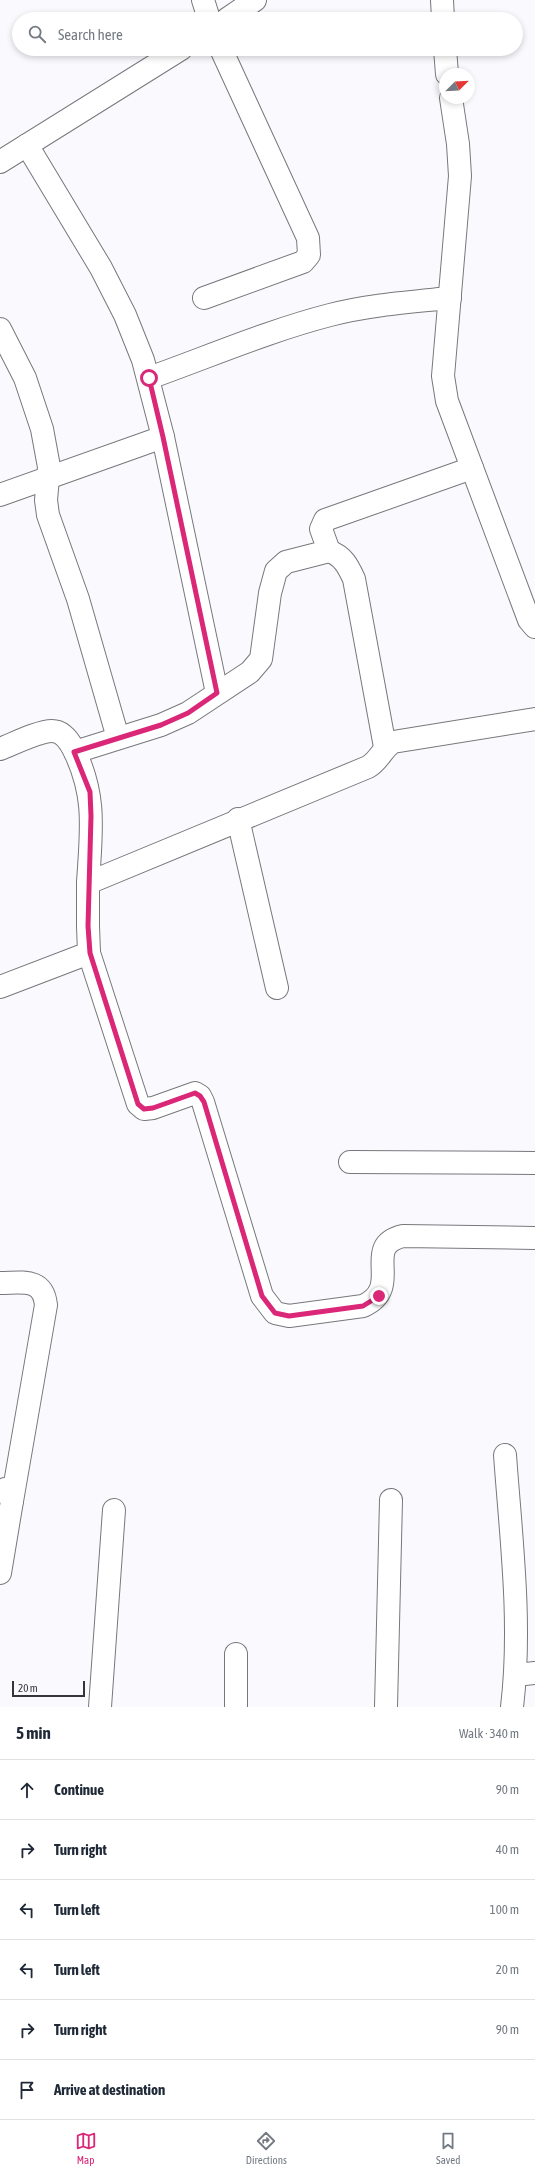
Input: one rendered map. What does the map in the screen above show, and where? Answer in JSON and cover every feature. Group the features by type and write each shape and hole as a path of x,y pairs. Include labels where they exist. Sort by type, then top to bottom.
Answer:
{"street":[{"path":"203,0 207,12"},
{"path":"238,12 255,0"},
{"path":"442,0 443,12"},
{"path":"0,162 170,56"},
{"path":"204,298 303,262 309,255 308,238 224,56"},
{"path":"446,56 447,68"},
{"path":"452,104 458,144 460,176 443,376 447,401 529,620 535,627"},
{"path":"27,145 101,268 125,315 143,360 149,378 163,437 217,693"},
{"path":"149,378 287,328 331,315 380,306 450,298"},
{"path":"0,329 25,378 48,453 49,478 46,500 48,515 80,606 118,738"},
{"path":"0,495 163,437"},
{"path":"385,747 354,579 344,560 329,551 321,529 325,520 472,468"},
{"path":"74,752 161,725 188,713 250,672 261,659 270,593 276,572 286,562 329,551"},
{"path":"88,882 368,767 374,764 385,747 404,738 535,719"},
{"path":"0,749 52,731 63,734 74,752 90,792 91,816 88,882 88,926 90,953 138,1104 144,1109 153,1108 195,1093 200,1096 204,1102 262,1296 275,1313 289,1316 363,1306 371,1302 379,1296 381,1291 383,1252 386,1243 403,1236 535,1238"},
{"path":"238,820 277,988"},
{"path":"0,987 90,953"},
{"path":"350,1162 535,1164"},
{"path":"0,1283 33,1284 40,1287 45,1295 46,1305 6,1493 0,1573"},
{"path":"505,1455 516,1624 526,1674 512,1707"},
{"path":"386,1707 391,1500"},
{"path":"100,1707 114,1510"},
{"path":"236,1654 236,1707"}],"route":[{"path":"149,378 174,485 217,693 188,713 161,725 74,752 81,766 90,792 91,816 88,882 88,926 90,953 138,1104 144,1109 153,1108 195,1093 200,1096 204,1102 262,1296 268,1305 275,1313 289,1316 363,1306 379,1296"}]}
